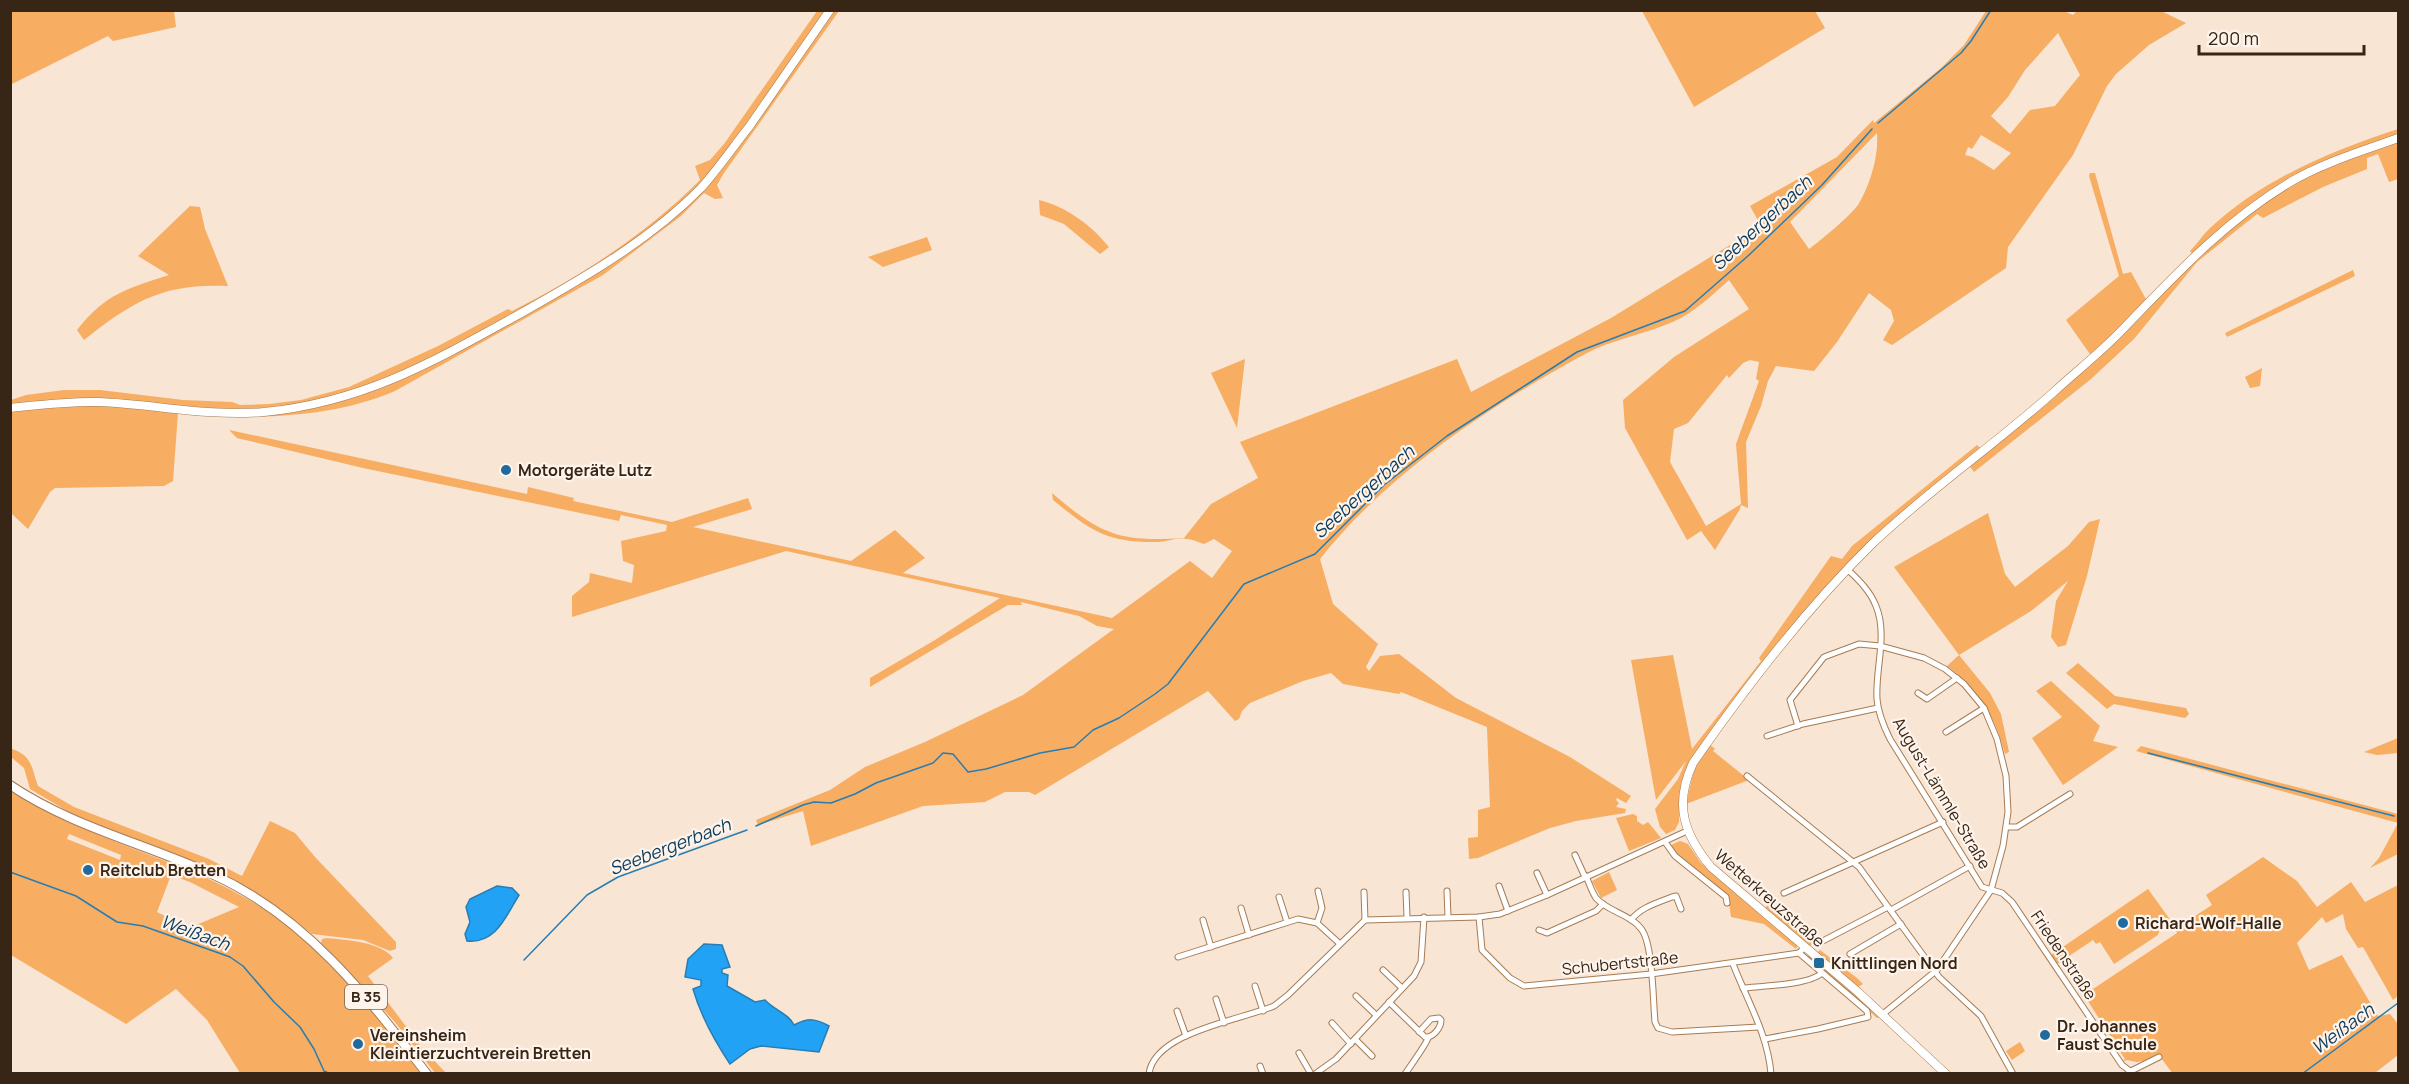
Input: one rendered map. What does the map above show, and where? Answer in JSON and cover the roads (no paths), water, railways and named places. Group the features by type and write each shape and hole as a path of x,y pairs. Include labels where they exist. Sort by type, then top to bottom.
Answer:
{"main road":[{"path":"10,408 97,402 261,412 295,408 340,398 379,386 416,370 554,295 612,259 667,220 702,186 733,148 830,10"},
{"name":"Wetterkreuzstraße","path":"1946,1074 1884,1014 1802,950 1711,867 1697,851 1687,831 1682,805 1686,778 1693,762 1786,639 1849,568 1920,502 2035,409 2100,351 2222,230 2253,206 2294,180 2348,156 2398,138"},
{"name":"B 35","path":"10,785 72,818 215,875 269,906 303,932 330,957 392,1028 428,1074"}],"street":[{"name":"August-Lämmle-Straße","path":"1849,568 1876,605 1881,624 1876,683 1878,708 1890,739 1982,887 1991,890"},
{"path":"1798,726 1790,700 1824,657 1859,644 1880,646 1924,658 1940,665 1957,678 1984,708 1997,739 2006,776 2007,827 1991,890 1935,972 1884,1014"},
{"path":"1918,693 1927,699 1957,678"},
{"path":"1767,736 1798,726 1878,708"},
{"path":"1946,732 1984,708"},
{"path":"1747,776 1855,862 1935,972 1981,1016 2013,1074"},
{"path":"2007,827 2017,827 2070,794"},
{"path":"1784,893 1943,822"},
{"path":"1149,1074 1154,1058 1162,1049 1186,1036 1263,1011 1288,995 1339,942 1365,920 1407,917 1479,917 1508,911 1687,831"},
{"path":"1665,842 1675,856 1726,897 1727,903"},
{"path":"1575,855 1593,893 1603,904 1641,928 1647,941 1655,1022 1661,1031 1759,1027"},
{"path":"1817,944 1970,866"},
{"path":"1537,873 1547,895"},
{"path":"1499,886 1508,911"},
{"name":"Friedenstraße","path":"1991,890 2002,893 2012,902 2129,1072"},
{"path":"1317,923 1322,908 1318,891"},
{"path":"1448,891 1448,917"},
{"path":"1364,892 1365,920"},
{"path":"1406,892 1407,917"},
{"path":"1631,920 1645,908 1676,896 1681,909"},
{"path":"1280,897 1287,922"},
{"path":"1539,930 1547,933 1596,910 1603,904"},
{"path":"1241,908 1249,935"},
{"path":"1299,1053 1313,1074 1336,1059 1414,976 1421,962 1424,917"},
{"name":"Schubertstraße","path":"1479,917 1479,940 1482,950 1509,978 1524,986 1733,964 1802,950"},
{"path":"1203,920 1211,947"},
{"path":"1178,957 1287,922 1306,920 1317,923 1339,942"},
{"path":"1850,954 1901,924"},
{"path":"1765,1039 1868,1017 1867,1011 1822,972 1802,950"},
{"path":"1733,964 1765,1039 1771,1074"},
{"path":"1383,970 1402,988"},
{"path":"1743,988 1799,981 1819,976 1822,972"},
{"path":"1255,986 1263,1011"},
{"path":"1356,996 1376,1015"},
{"path":"1216,999 1224,1023"},
{"path":"1389,1002 1428,1038"},
{"path":"1177,1011 1186,1036"},
{"path":"1405,1074 1413,1064 1414,1057 1428,1042 1428,1038 1440,1028 1441,1020 1431,1019 1419,1032"},
{"path":"1332,1023 1372,1056"},
{"path":"2129,1072 2159,1058"},
{"path":"1260,1066 1263,1074"}],"water":[{"path":"497,886 512,888 519,895 493,933 477,941 467,941 465,934 470,922 466,907 470,899"},
{"path":"704,944 722,945 730,967 722,969 722,973 728,975 727,986 755,1002 765,1000 789,1018 794,1025 812,1020 829,1026 819,1052 761,1046 750,1049 730,1064 708,1028 696,999 693,989 701,986 701,980 685,977 688,959"}],"waterway":[{"name":"Seebergerbach","path":"1878,123 1961,53 1991,10"},
{"name":"Seebergerbach","path":"756,826 803,805 814,802 831,803 855,794 876,783 933,763 943,753 953,754 968,772 1040,753 1074,747 1093,730 1119,718 1168,684 1244,584 1315,554 1384,485 1447,436 1577,352 1685,311 1749,255 1822,185 1872,129"},
{"path":"2148,753 2394,816"},
{"name":"Seebergerbach","path":"524,960 587,895 618,877 747,830"},
{"name":"Weißach","path":"10,872 76,896 117,922 143,926 230,957 243,966 274,1002 300,1027 324,1071 330,1074"},
{"name":"Weißach","path":"2302,1074 2398,1003"}],"place":[{"name":"Motorgeräte Lutz","path":"506,470"},
{"name":"Reitclub Bretten","path":"88,870"},
{"name":"Richard-Wolf-Halle","path":"2123,923"},
{"name":"Knittlingen Nord","path":"1819,963"},
{"name":"Dr. Johannes Faust Schule","path":"2045,1035"},
{"name":"Vereinsheim Kleintierzuchtverein Bretten","path":"358,1044"}]}
